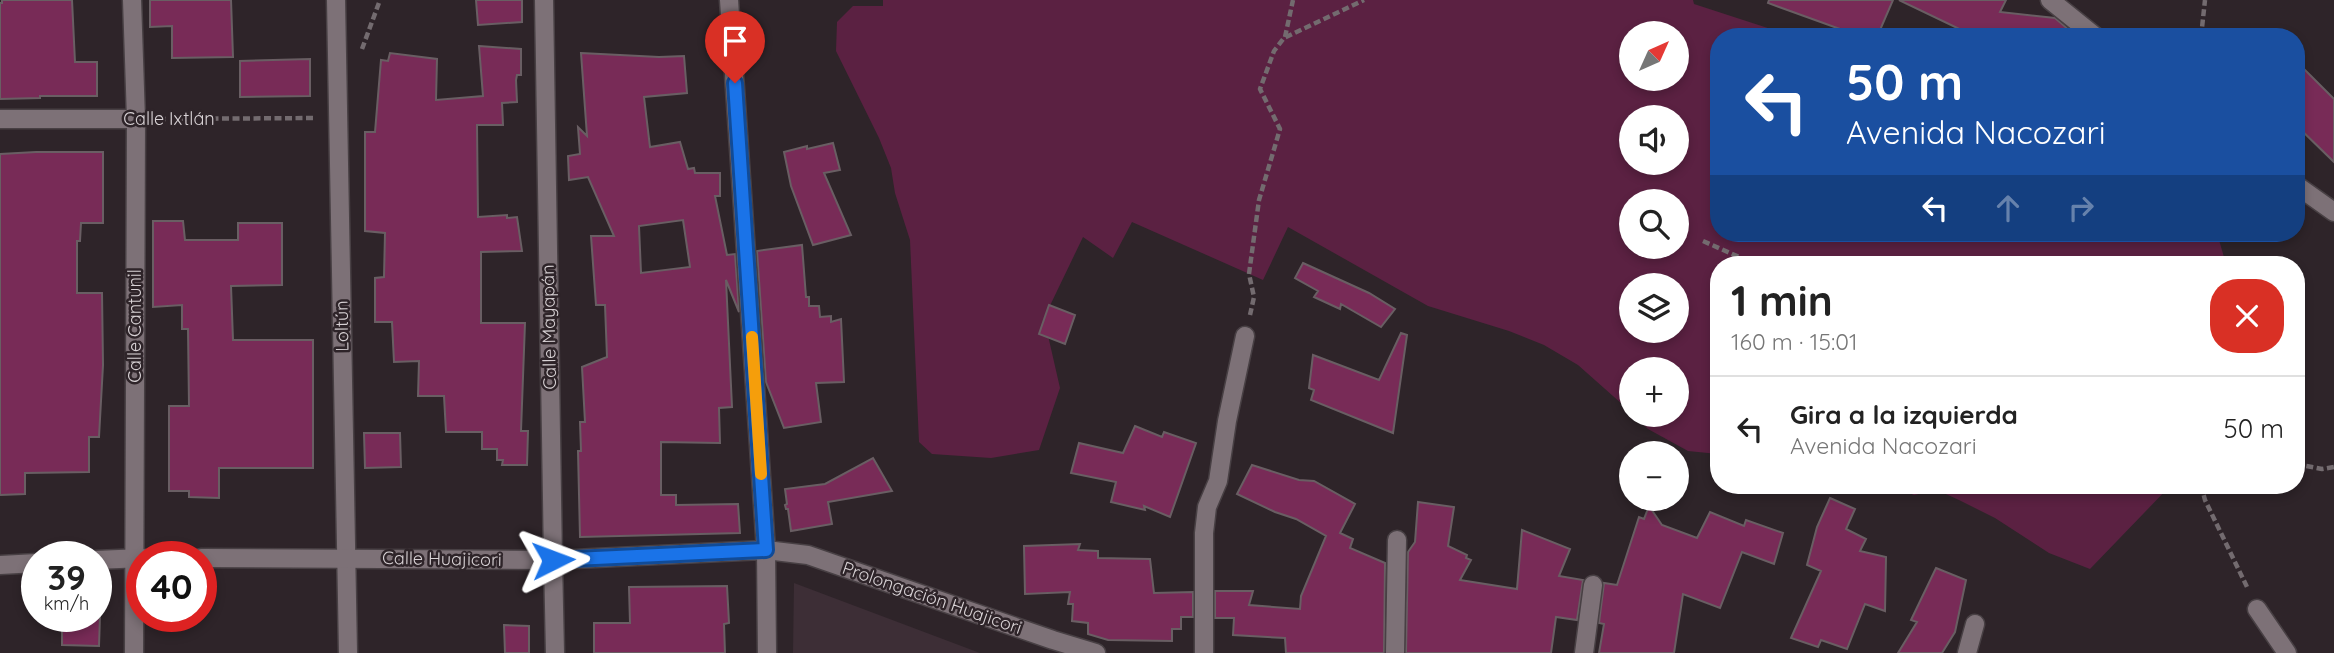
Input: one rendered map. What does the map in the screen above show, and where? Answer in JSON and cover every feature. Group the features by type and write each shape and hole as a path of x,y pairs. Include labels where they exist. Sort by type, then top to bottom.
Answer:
{"street":[{"name":"Calle Cantunil","path":"132,0 136,119 138,541"},
{"name":"Loltún","path":"336,0 348,653"},
{"name":"Calle Mayapán","path":"544,0 555,653"},
{"path":"729,0 766,550 767,653"},
{"path":"2049,0 2085,28"},
{"name":"Calle Ixtlán","path":"0,119 136,119"},
{"path":"2305,191 2334,212"},
{"path":"1204,653 1204,533 1207,507 1219,481 1227,421 1245,336"},
{"path":"1395,653 1397,540"},
{"name":"Calle Huajicori","path":"217,558 553,560 766,550"},
{"name":"Prolongación Huajicori","path":"766,550 808,555 1096,653"},
{"path":"0,565 21,564"},
{"path":"1584,653 1593,585"},
{"path":"2257,608 2287,653"},
{"path":"1967,653 1975,624"},
{"name":"Calle Cantunil","path":"134,653 135,632"}],"path":[{"path":"1245,336 1254,297 1249,274 1259,200 1280,129 1260,89 1274,51 1284,38 1293,0"},
{"path":"1284,38 1364,0"},
{"path":"2202,28 2205,0"},
{"name":"Calle Ixtlán","path":"136,119 338,117"},
{"path":"1703,241 1737,256"},
{"path":"2305,466 2322,469 2334,467"},
{"path":"2203,494 2257,608"}],"shaded area":[{"path":"883,0 1693,0 1694,4 1767,28 1710,28 1710,242 2220,242 2224,256 1710,256 1710,453 1689,451 1689,441 1670,441 1646,427 1689,427 1689,357 1619,357 1619,401 1578,365 1544,345 1509,331 1428,306 1288,227 1263,280 1132,222 1113,258 1083,237 1044,318 1060,388 1039,450 991,458 932,454 919,442 910,240 895,193 891,168 836,51 837,22 853,6 883,6"},
{"path":"1946,494 2162,494 2090,569 2049,553 1995,518"},
{"path":"794,583 980,653 793,653"}],"building":[{"path":"2,0 72,0 75,62 97,62 97,96 0,99"},
{"path":"150,0 231,0 233,57 172,58 172,26 150,27"},
{"path":"476,0 522,0 522,22 478,25"},
{"path":"1769,0 1893,0 1881,28 1837,28 1768,3"},
{"path":"1899,0 2006,0 2000,12 2055,18 2067,28 1957,28"},
{"path":"479,46 521,49 521,75 517,75 516,80 517,102 502,103 503,125 477,125 478,217 517,217 522,251 481,252 481,323 525,323 521,431 528,431 527,465 502,465 503,460 497,460 497,449 482,449 482,432 446,432 444,396 418,396 419,361 394,362 392,322 375,322 375,278 384,277 385,233 365,231 365,132 375,132 381,60 388,61 390,53 437,59 436,100 483,96"},
{"path":"581,53 684,56 687,93 644,97 650,147 680,142 688,169 694,168 695,173 720,173 720,196 715,196 727,255 735,254 739,312 726,280 732,407 719,408 720,443 661,442 661,495 676,495 676,505 738,504 740,533 580,537 578,451 581,451 580,422 585,422 582,367 607,357 605,305 596,305 591,236 614,236 588,177 569,180 568,156 580,154 578,127 587,136","holes":["683,220 690,267 641,273 639,226"]},
{"path":"310,59 310,96 240,97 240,61"},
{"path":"2305,70 2334,99 2334,162 2305,134"},
{"path":"833,143 840,170 824,173 851,235 813,245 791,186 784,152"},
{"path":"103,152 103,223 81,223 80,241 77,241 77,293 102,293 103,365 99,437 89,437 89,472 25,473 25,494 0,495 0,154"},
{"path":"153,221 183,221 185,240 238,240 238,223 282,223 282,285 231,286 233,340 313,340 313,468 219,468 219,498 189,497 189,491 169,491 169,406 189,406 188,329 182,329 182,305 153,307"},
{"path":"802,245 809,306 819,306 820,317 831,316 831,322 841,319 844,382 816,383 821,422 784,428 766,382 757,251"},
{"path":"1303,263 1369,293 1395,309 1381,327 1341,304 1340,309 1314,297 1318,291 1295,278"},
{"path":"1049,305 1075,315 1065,344 1039,334"},
{"path":"1401,333 1407,335 1393,433 1311,400 1314,390 1309,388 1313,355 1379,380"},
{"path":"1135,426 1162,437 1164,432 1196,443 1170,517 1144,506 1145,510 1111,502 1116,482 1071,473 1079,443 1123,453"},
{"path":"364,433 400,433 401,467 365,468"},
{"path":"873,458 892,491 828,502 832,524 791,531 785,505 785,489 825,484"},
{"path":"1252,465 1299,480 1314,481 1355,504 1340,533 1353,539 1350,548 1385,563 1384,653 1286,653 1285,638 1233,635 1234,618 1215,618 1215,591 1253,591 1249,605 1300,609 1301,596 1326,536 1296,519 1237,494"},
{"path":"1830,498 1855,509 1846,529 1866,539 1860,551 1886,557 1885,611 1865,604 1847,649 1821,640 1818,647 1791,638 1821,571 1807,565 1817,527"},
{"path":"1418,502 1454,507 1448,546 1467,555 1466,558 1471,560 1460,580 1517,589 1522,530 1570,549 1559,576 1583,580 1577,620 1556,617 1551,653 1406,653 1408,552 1415,542"},
{"path":"1647,511 1652,511 1662,525 1697,538 1710,512 1744,526 1746,520 1783,533 1774,564 1742,552 1720,608 1683,594 1674,653 1599,653 1604,624 1599,623 1604,583 1617,585 1639,517 1644,519"},
{"path":"1080,544 1078,550 1098,551 1098,558 1150,559 1154,593 1193,592 1193,617 1181,617 1181,629 1172,629 1172,641 1108,640 1088,634 1088,623 1072,621 1073,604 1068,604 1070,592 1025,594 1024,546"},
{"path":"1936,568 1966,580 1955,632 1942,653 1898,653 1917,622 1911,620"},
{"path":"727,586 729,623 724,624 725,653 594,653 594,623 630,623 629,587"},
{"path":"504,625 529,626 529,653 505,653"},
{"path":"62,632 99,632 99,646 62,645"}],"slow traffic":[{"path":"752,337 761,474"}],"route":[{"path":"553,560 766,550 735,83"}]}
